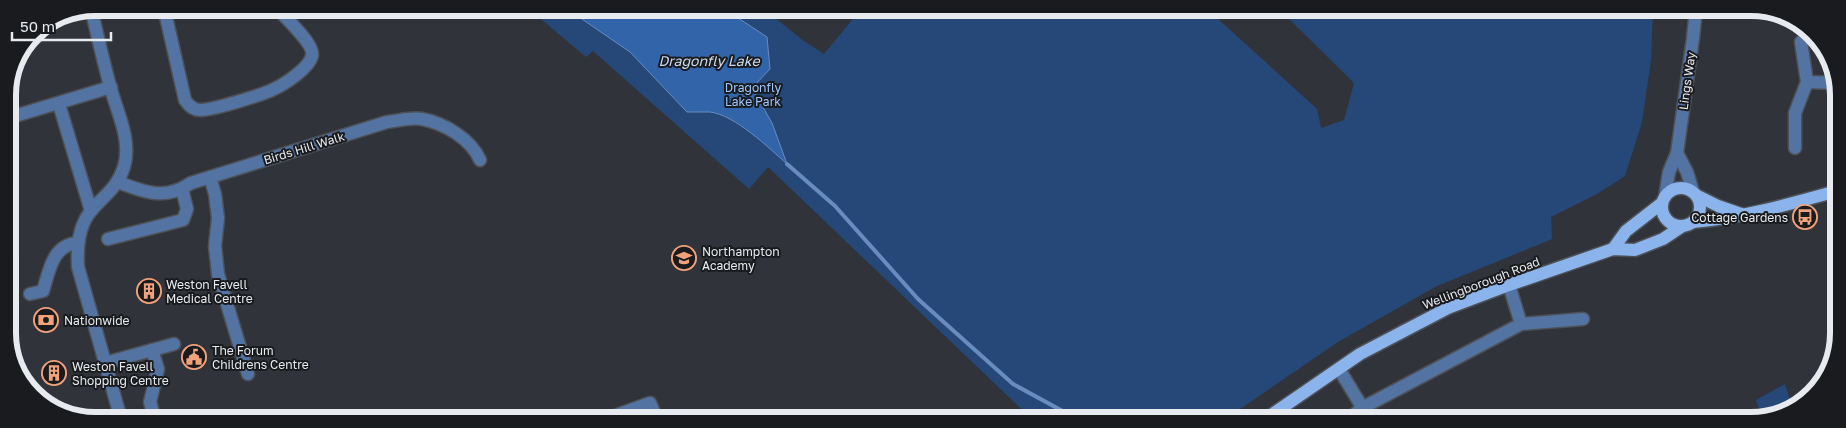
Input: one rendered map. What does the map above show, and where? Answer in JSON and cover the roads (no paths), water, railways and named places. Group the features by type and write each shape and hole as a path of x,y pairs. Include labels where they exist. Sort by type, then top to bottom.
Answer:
{"main road":[{"path":"1614,249 1626,230 1663,200 1670,191 1677,188 1685,189 1718,206 1741,214"},
{"name":"Wellingborough Road","path":"1276,412 1360,354 1448,308 1614,249 1635,250 1664,239 1687,225 1778,207 1830,193"},
{"path":"1663,200 1664,217 1674,226 1687,225 1698,216 1700,209 1699,202 1694,194"}],"street":[{"path":"93,16 110,88 125,132 127,152 118,182 109,194 91,211 83,225 78,243 78,267 120,412"},
{"path":"166,16 185,100 191,108 200,110 275,88 295,76 312,58 312,50 284,16"},
{"name":"Lings Way","path":"1663,200 1669,172 1677,153 1695,16"},
{"path":"1795,148 1795,113 1807,82 1801,42"},
{"path":"1807,82 1828,83"},
{"path":"16,116 110,88"},
{"path":"59,104 91,211"},
{"name":"Birds Hill Walk","path":"118,182 145,192 160,194 182,189 191,183 387,122 421,119 450,129 476,150 480,160"},
{"path":"1677,153 1687,172 1694,194"},
{"path":"210,177 215,194 218,218 215,246 218,274 248,374"},
{"path":"108,239 184,220 187,209 182,189"},
{"path":"30,294 42,291 53,260 61,249 69,244 78,243"},
{"path":"1509,285 1521,324"},
{"path":"1357,412 1521,324 1583,319"},
{"path":"105,363 174,344"},
{"path":"152,350 158,369 150,402 154,412"},
{"path":"1339,369 1365,412"},
{"path":"636,412 650,403 654,412"}],"water":[{"name":"Dragonfly Lake","path":"735,16 767,37 770,69 752,88 772,123 787,164 751,133 730,119 710,112 687,112 630,52 579,17"}],"waterway":[{"path":"787,164 835,206 918,299 1013,384 1064,412"}],"place":[{"name":"Cottage Gardens","path":"1805,217"},
{"name":"Northampton Academy","path":"684,258"},
{"name":"Weston Favell Medical Centre","path":"149,291"},
{"name":"Nationwide","path":"46,320"},
{"name":"The Forum Childrens Centre","path":"194,357"},
{"name":"Weston Favell Shopping Centre","path":"54,373"}],"park label":[{"name":"Dragonfly Lake Park","path":"753,94"}]}
